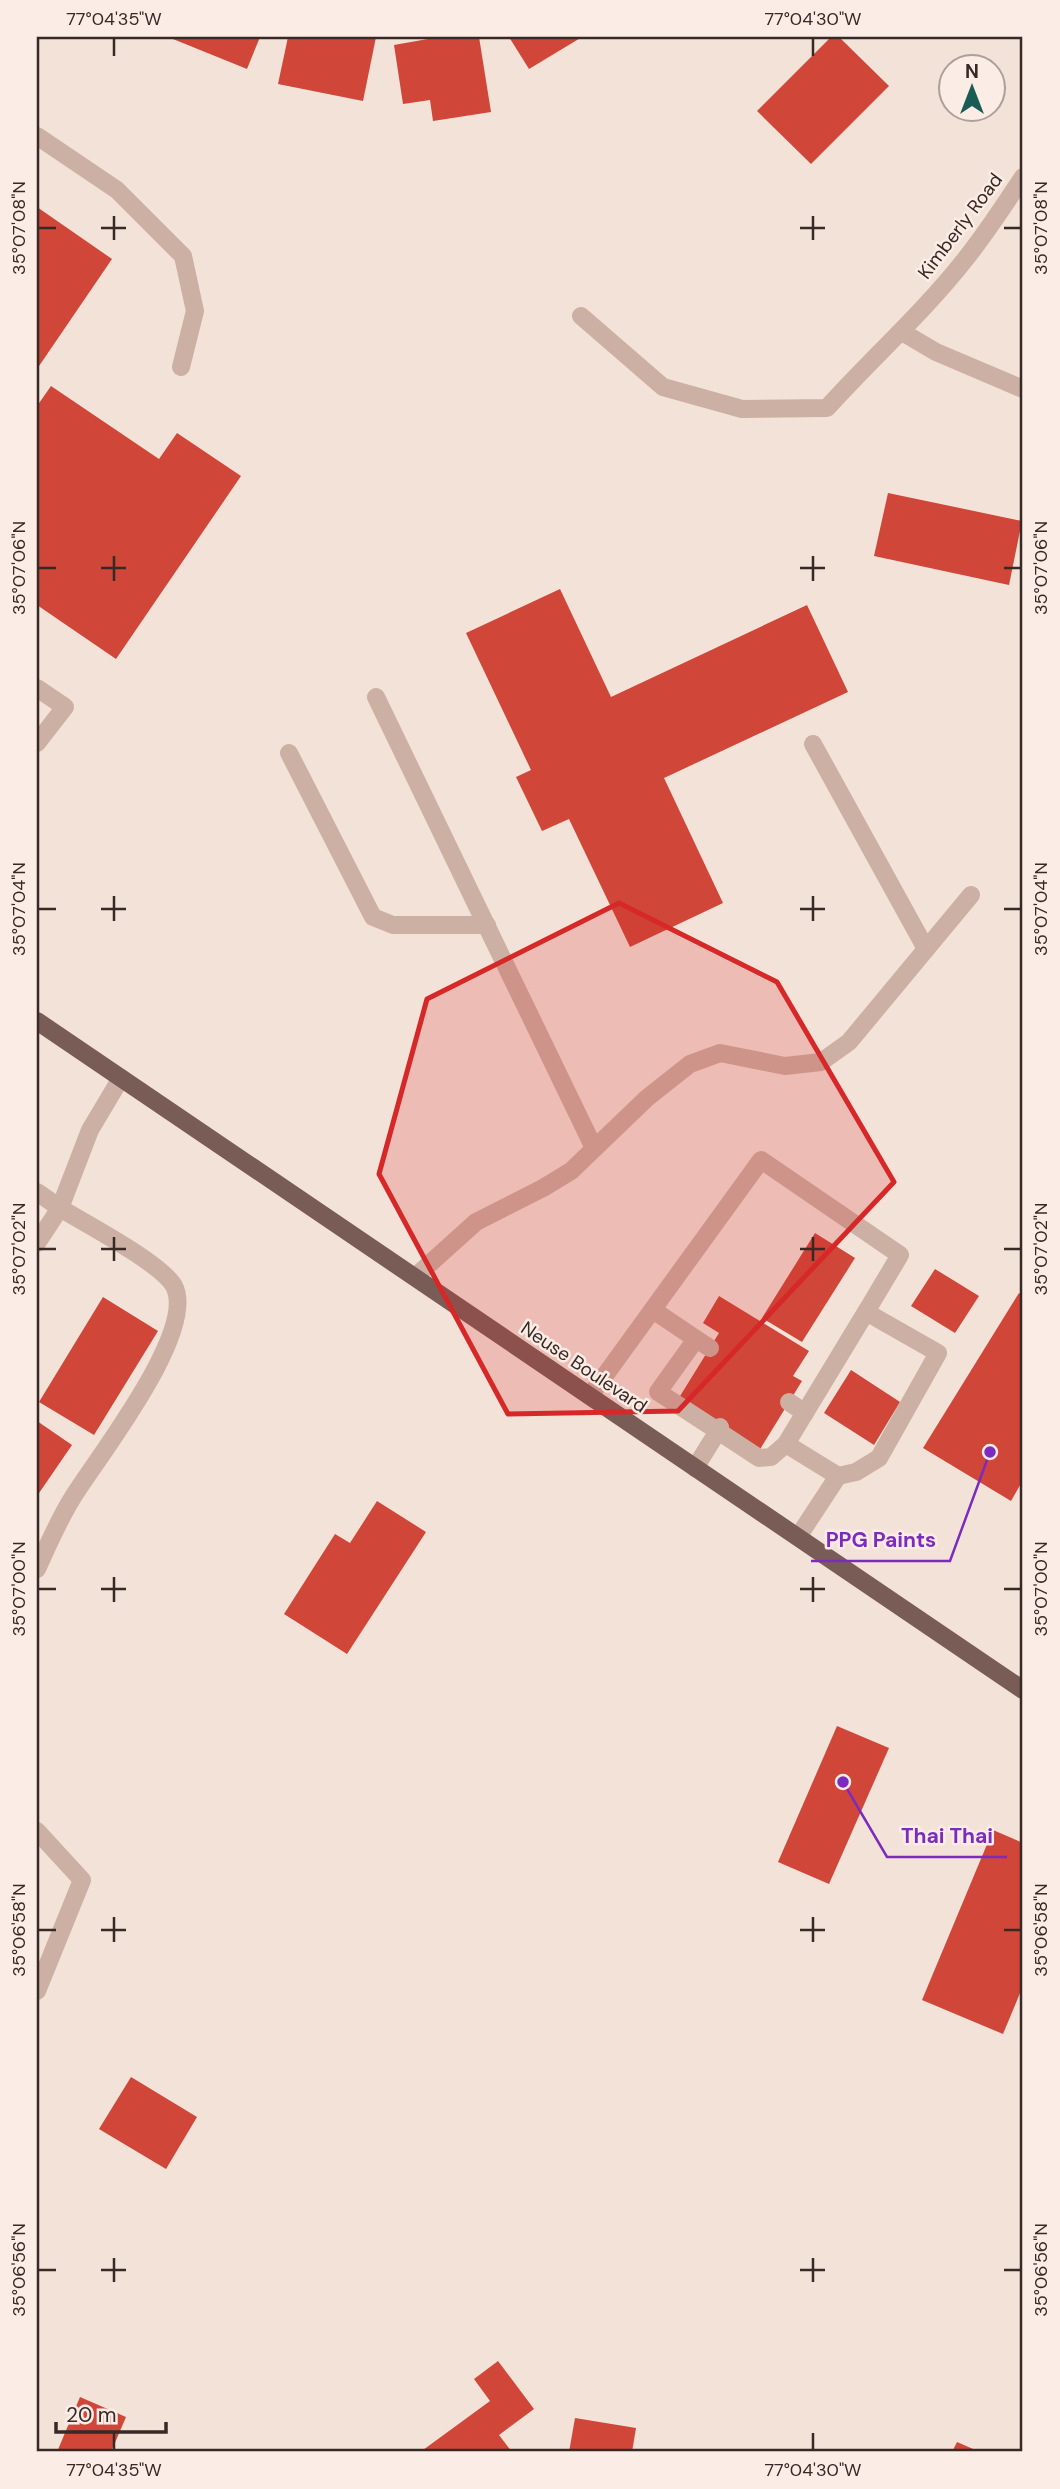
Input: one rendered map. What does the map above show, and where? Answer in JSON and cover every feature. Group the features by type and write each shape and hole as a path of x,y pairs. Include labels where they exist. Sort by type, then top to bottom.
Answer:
{"main road":[{"name":"Neuse Boulevard","path":"37,1021 1023,1690"}],"street":[{"path":"37,136 117,190 183,256 195,311 181,367"},
{"name":"Kimberly Road","path":"581,316 663,387 742,409 827,408 902,332 967,257 1023,177"},
{"path":"902,332 936,352 1023,388"},
{"path":"37,688 65,707 37,743"},
{"path":"376,697 594,1148"},
{"path":"813,744 926,949"},
{"path":"289,753 373,916 393,925 487,925"},
{"path":"415,1277 475,1222 571,1171 647,1098 690,1064 720,1053 785,1066 821,1062 849,1042 971,895"},
{"path":"37,1243 60,1208 90,1130 121,1078"},
{"path":"590,1396 761,1160 900,1255 786,1444 771,1457 759,1458 719,1429 658,1392 703,1343 653,1310"},
{"path":"37,1192 155,1266 175,1287 177,1315 166,1349 130,1414 72,1498 37,1569"},
{"path":"786,1444 838,1476 856,1472 879,1458 938,1353 866,1312"},
{"path":"789,1402 805,1413"},
{"path":"695,1468 719,1429"},
{"path":"798,1537 838,1476"},
{"path":"37,1831 82,1880 37,1990"}],"highlighted area":[{"path":"619,903 777,982 894,1182 678,1411 508,1414 379,1174 427,999"}],"building":[{"path":"168,37 260,37 247,69"},
{"path":"288,37 376,37 363,101 278,84"},
{"path":"439,37 479,37 491,112 433,121 430,100 403,104 394,45"},
{"path":"509,37 582,37 529,69"},
{"path":"831,37 839,37 889,86 811,164 757,111"},
{"path":"37,207 112,259 37,369"},
{"path":"51,386 159,459 177,433 241,476 116,659 37,605 37,406"},
{"path":"888,493 1022,521 1009,585 874,556"},
{"path":"560,589 611,697 807,605 848,692 664,778 723,903 630,947 569,819 542,831 516,777 531,770 466,633"},
{"path":"815,1233 855,1258 802,1342 762,1318"},
{"path":"935,1269 979,1296 955,1333 911,1306"},
{"path":"1019,1293 1023,1295 1023,1480 1011,1501 923,1448"},
{"path":"719,1296 809,1351 793,1376 802,1381 759,1451 677,1401 719,1333 703,1323"},
{"path":"103,1297 158,1331 94,1435 39,1402"},
{"path":"851,1370 900,1402 874,1445 824,1413"},
{"path":"37,1421 72,1445 37,1496"},
{"path":"377,1501 426,1532 347,1654 284,1614 335,1534 350,1543"},
{"path":"837,1726 889,1748 829,1884 778,1862"},
{"path":"993,1830 1023,1843 1023,1986 1003,2034 922,2000"},
{"path":"131,2077 197,2117 166,2169 99,2129"},
{"path":"498,2361 534,2409 499,2435 512,2452 425,2452 423,2450 490,2401 474,2379"},
{"path":"80,2397 126,2417 111,2452 57,2452"},
{"path":"575,2418 636,2428 632,2452 569,2452"},
{"path":"957,2442 980,2452 952,2452"}],"place":[{"name":"PPG Paints","path":"990,1452"},
{"name":"Thai Thai","path":"843,1782"}]}
